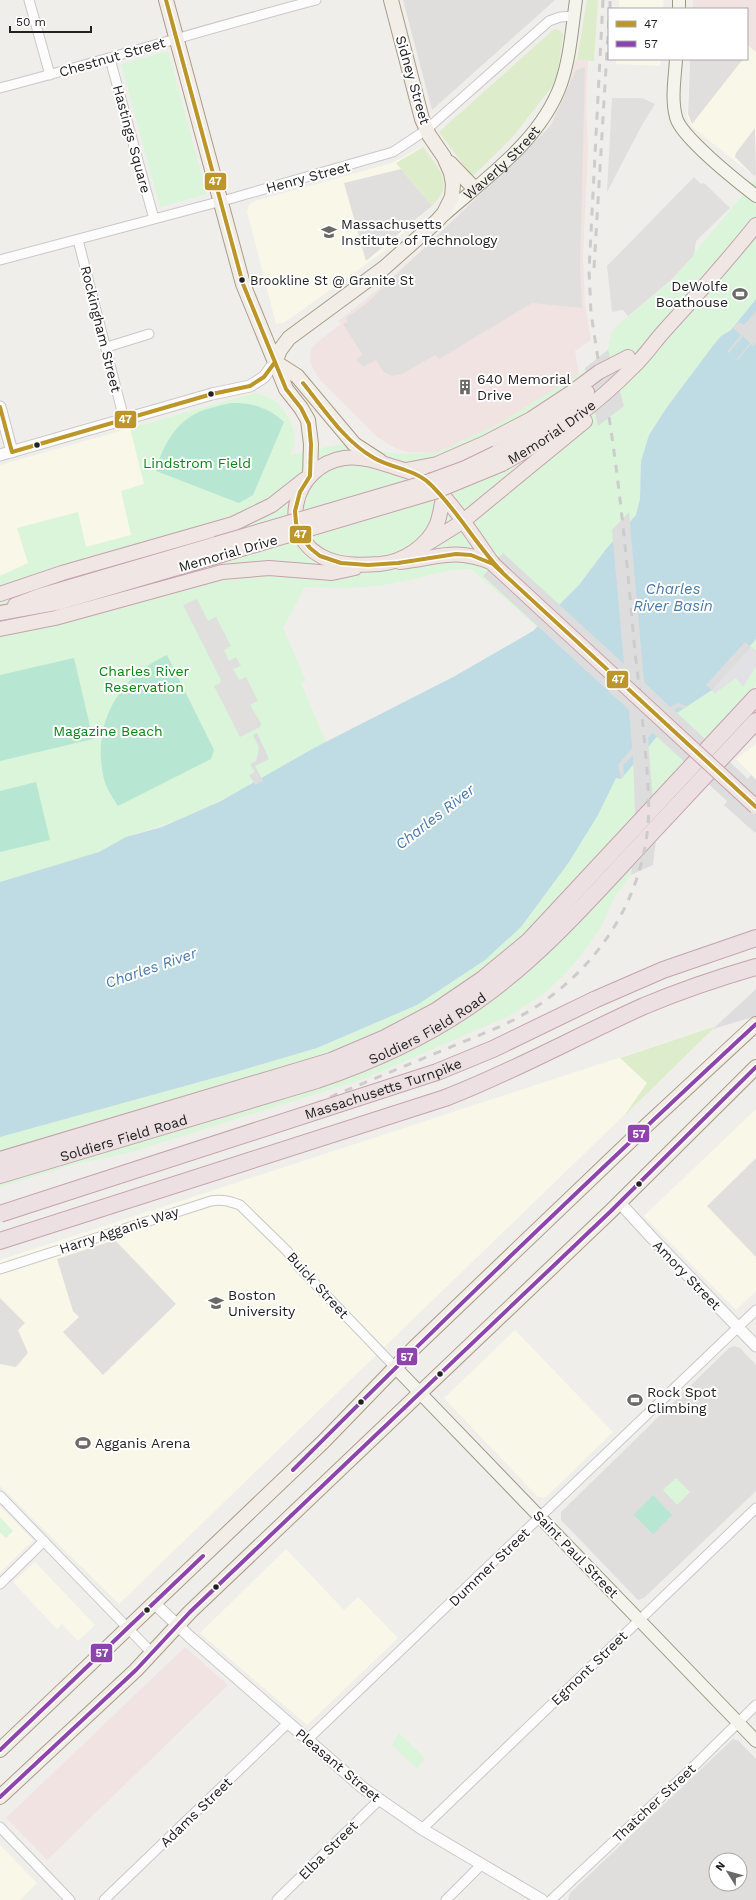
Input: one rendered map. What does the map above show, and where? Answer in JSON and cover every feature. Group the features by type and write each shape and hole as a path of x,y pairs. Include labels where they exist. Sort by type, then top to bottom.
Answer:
{"highway":[{"name":"Memorial Drive","path":"0,612 39,596 217,550 499,458 588,391 632,361 664,331 756,225"},
{"path":"405,471 437,464 492,440 531,418 572,392 599,372 632,361"},
{"path":"388,563 409,555 462,522 615,396 632,361"},
{"path":"0,594 62,573 240,521 272,505 293,487 323,465 344,458 361,458 384,464 425,479 443,498 493,564 756,807"},
{"path":"310,476 300,492 295,511 297,526 303,540 312,550 327,559 341,563 368,565 456,554 471,555 493,564"},
{"path":"409,555 424,543 433,532 437,524 443,498"},
{"path":"0,629 55,618 222,572 269,568 332,573 348,571 368,565"},
{"name":"Soldiers Field Road","path":"0,1160 319,1065 367,1046 424,1018 468,990 529,941 756,697"},
{"name":"Soldiers Field Road","path":"0,1175 318,1080 385,1054 437,1026 492,990 523,965 552,938 756,721"},
{"name":"Massachusetts Turnpike","path":"0,1214 437,1072 493,1049 594,1000 669,968 756,938"},
{"name":"Massachusetts Turnpike","path":"0,1241 444,1098 512,1070 661,999 756,967"}],"main road":[{"path":"166,0 243,284 262,335 286,389 301,408 309,424 311,444 310,476"},
{"name":"Sidney Street","path":"391,0 426,130 452,172 453,190 447,207 437,221"},
{"name":"Waverly Street","path":"275,362 282,346 288,338 376,274 524,144 549,110 559,90 564,73 576,0"},
{"path":"676,60 675,111 680,128 693,142 756,196"},
{"path":"444,157 474,188"},
{"path":"275,362 297,376 354,444 384,464"},
{"path":"0,1750 323,1442 395,1367 646,1126 756,1024"},
{"path":"0,1797 72,1732 153,1654 190,1612 619,1202 756,1067"},
{"name":"Saint Paul Street","path":"395,1367 756,1741"}],"street":[{"path":"29,0 50,75"},
{"name":"Chestnut Street","path":"0,88 110,59 176,38 316,0"},
{"name":"Henry Street","path":"0,260 381,157 399,149 426,130 549,21 560,16 574,16"},
{"name":"Hastings Square","path":"110,59 154,219"},
{"name":"Rockingham Street","path":"78,240 124,419"},
{"path":"106,347 149,334"},
{"path":"0,455 212,394 250,386 264,377 275,362"},
{"path":"0,407 12,452"},
{"name":"Harry Agganis Way","path":"0,1269 211,1201 222,1199 240,1205"},
{"name":"Amory Street","path":"619,1202 756,1346"},
{"name":"Buick Street","path":"240,1205 287,1251 298,1266 395,1367"},
{"name":"Dummer Street","path":"307,1740 756,1310"},
{"path":"0,1496 153,1654"},
{"name":"Egmont Street","path":"422,1829 756,1508"},
{"path":"0,1584 44,1541"},
{"name":"Pleasant Street","path":"154,1603 307,1740 379,1800 422,1829 542,1900"},
{"name":"Thatcher Street","path":"552,1900 693,1767 756,1704"},
{"name":"Adams Street","path":"104,1900 288,1723"},
{"name":"Elba Street","path":"277,1900 379,1800"},
{"path":"0,1827 70,1900"},
{"path":"446,1900 482,1864"}],"shaded area":[{"path":"403,0 555,0 432,110"},
{"path":"619,0 664,0 663,8 619,8"},
{"path":"693,0 756,0 756,52 748,46 748,8 693,8"},
{"path":"748,46 756,52 756,173 750,173 691,126 687,117 690,60 748,60"},
{"path":"575,60 588,61 586,106 588,150 583,256 585,305 591,340 575,351 579,374 497,425 436,453 407,452 395,448 377,437 319,379 310,362 311,349 315,344 341,324 338,321 380,288 527,154 551,123 571,76"},
{"path":"616,60 661,60 660,66 616,64"},
{"path":"690,60 742,60 692,124 688,114"},
{"path":"585,67 580,269 582,308 532,303 439,359 435,355 402,374 392,376 384,372 376,360 363,367 357,360 362,354 343,324 348,322 346,318 366,304 551,126 576,70"},
{"path":"612,98 642,98 655,104 642,125 607,192"},
{"path":"755,128 756,174 754,176 735,157 736,153"},
{"name":"Massachusetts Institute of Technology","path":"421,147 438,170 440,194 432,206 383,252 285,322 276,324 247,211 249,205 255,201 392,163"},
{"path":"401,169 432,206 366,261 344,183"},
{"path":"694,177 701,184 704,183 730,208 696,241 694,255 670,281 628,316 623,310 612,312 607,266"},
{"path":"251,394 261,394 267,396 287,413 293,430 294,446 132,535 86,547 0,576 0,465"},
{"path":"197,599 208,621 216,617 231,646 224,650 229,661 236,657 241,666 233,669 239,680 246,677 258,701 250,705 261,723 260,727 240,737 214,686 220,683 221,680 183,605"},
{"path":"751,647 756,650 756,666 743,687 736,678 714,694 712,690"},
{"path":"756,744 756,779 736,759"},
{"name":"Boston University","path":"716,1026 119,1604 0,1486 0,1260"},
{"path":"756,1109 756,1291 736,1310 644,1216"},
{"path":"756,1158 756,1257 707,1206"},
{"path":"115,1240 176,1304 103,1375 63,1332 79,1317 73,1311 57,1259"},
{"path":"0,1298 25,1323 18,1330 28,1353 16,1367 0,1364"},
{"path":"515,1330 613,1432 546,1497 542,1498 537,1496 444,1398"},
{"path":"734,1346 740,1348 756,1365 756,1491 644,1598 638,1600 561,1520 561,1512 729,1348"},
{"path":"0,1506 33,1540 0,1573"},
{"path":"286,1549 344,1610 358,1597 398,1638 307,1725 200,1633"},
{"path":"35,1562 95,1625 78,1641 62,1624 57,1629 13,1582"},
{"path":"185,1647 228,1685 47,1860 6,1818"},
{"path":"733,1739 739,1741 756,1759 756,1900 568,1900 570,1893"},
{"path":"0,1845 37,1883 20,1900 0,1900"}],"green space":[{"path":"587,0 598,0 594,61 577,60"},
{"path":"554,29 560,30 563,35 557,76 551,88 511,139 474,175 471,175 439,132"},
{"path":"168,51 207,194 160,207 121,64"},
{"path":"423,147 439,169 444,183 443,190 432,206 396,163"},
{"name":"Charles River Reservation","path":"756,179 756,299 731,330 721,336 715,343 667,407 649,435 641,461 640,499 636,515 606,549 579,585 537,627 471,569 449,571 394,583 364,587 305,587 283,628 306,681 301,683 326,742 243,790 178,820 126,837 99,852 0,882 0,576 28,563 17,528 78,512 86,547 131,535 121,491 144,484 130,428 251,394 260,394 269,397 284,410 293,427 294,446 290,455 341,444 398,454 436,453 497,425 579,374 608,349 612,330 670,282"},
{"name":"Lindstrom Field","path":"231,403 259,407 272,413 284,422 253,495 239,503 156,471 164,448 173,433 184,421 210,408"},
{"path":"756,639 756,685 707,740 727,759 634,859 631,875 615,896 601,927 583,953 566,973 546,992 509,1016 364,1079 128,1153 76,1164 0,1187 0,1137 317,1048 417,1005 521,927 569,862 598,815 616,778 624,774 677,713 712,690"},
{"name":"Magazine Beach","path":"167,655 214,750 211,759 118,806 104,779 101,759 101,740 105,722 112,705 122,690 135,676 150,664"},
{"path":"74,658 93,739 0,761 0,675"},
{"path":"36,782 50,840 0,852 0,791"},
{"path":"716,1026 624,1116 647,1083 620,1058"},
{"path":"676,1478 690,1492 677,1505 663,1490"},
{"path":"653,1495 672,1515 653,1534 634,1515"},
{"path":"0,1517 13,1531 6,1538 0,1532"},
{"path":"399,1733 425,1758 417,1769 392,1745"}],"water":[{"path":"756,299 756,639 712,690 677,713 621,779 616,778 598,815 569,862 521,927 485,960 417,1005 317,1048 0,1137 0,882 99,852 126,837 162,827 221,801 314,748 455,676 533,631 579,585 606,549 636,515 640,499 641,461 649,435 667,407 715,343 721,336 731,330"}],"pier":[{"path":"756,311 756,343 754,346 751,344 737,361 736,360 750,343 743,336 729,353 727,352 741,335 733,328 738,322 744,325"},
{"path":"608,350 624,406 598,426 585,368"},
{"path":"629,512 644,682 670,707 678,703 687,706 684,709 679,707 674,710 748,779 751,775 756,780 755,833 724,805 727,801 653,733 648,737 656,840 653,865 631,875 636,837 633,755 623,765 624,774 621,779 618,765 632,748 629,710 483,576 503,553 624,664 612,530"},
{"path":"745,642 751,647 712,690 706,685"},
{"path":"257,733 269,759 255,766 263,781 255,785 249,775 255,772 250,764 256,761 259,748 253,735"},
{"path":"756,989 756,1016 713,1029"}],"railway":[{"path":"598,359 591,313 589,271 603,0"},
{"path":"610,0 610,8"},
{"path":"594,268 608,35"},
{"path":"0,1218 202,1153 272,1125 335,1095 499,1027 529,1011 556,992 580,971 601,946 619,919 633,889 643,858 649,815 642,711 621,505 609,417"}],"transit line":[{"name":"47","path":"166,0 243,284 286,389 301,408 309,424 311,444 310,476 300,492 295,511 296,523 301,536 310,548 320,556 341,563 368,565 398,563 456,554 471,555 493,564 756,807"},
{"name":"47","path":"0,407 12,452 212,394 250,386 264,377 275,362"},
{"name":"47","path":"303,383 335,424 363,451 374,458 423,478 429,483 439,493 502,572"},
{"name":"57","path":"293,1470 522,1245 756,1024"},
{"name":"57","path":"0,1797 136,1670 190,1612 611,1211 756,1067"},
{"name":"57","path":"0,1750 203,1556"}],"place":[{"name":"Massachusetts Institute of Technology","path":"329,232"},
{"name":"Brookline St @ Granite St","path":"242,280"},
{"name":"DeWolfe Boathouse","path":"740,294"},
{"name":"640 Memorial Drive","path":"465,387"},
{"name":"Boston University","path":"216,1303"},
{"name":"Rock Spot Climbing","path":"635,1400"},
{"name":"Agganis Arena","path":"83,1443"}],"water label":[{"name":"Charles River Basin","path":"673,598"},
{"name":"Charles River","path":"435,817"},
{"name":"Charles River","path":"151,968"}]}
